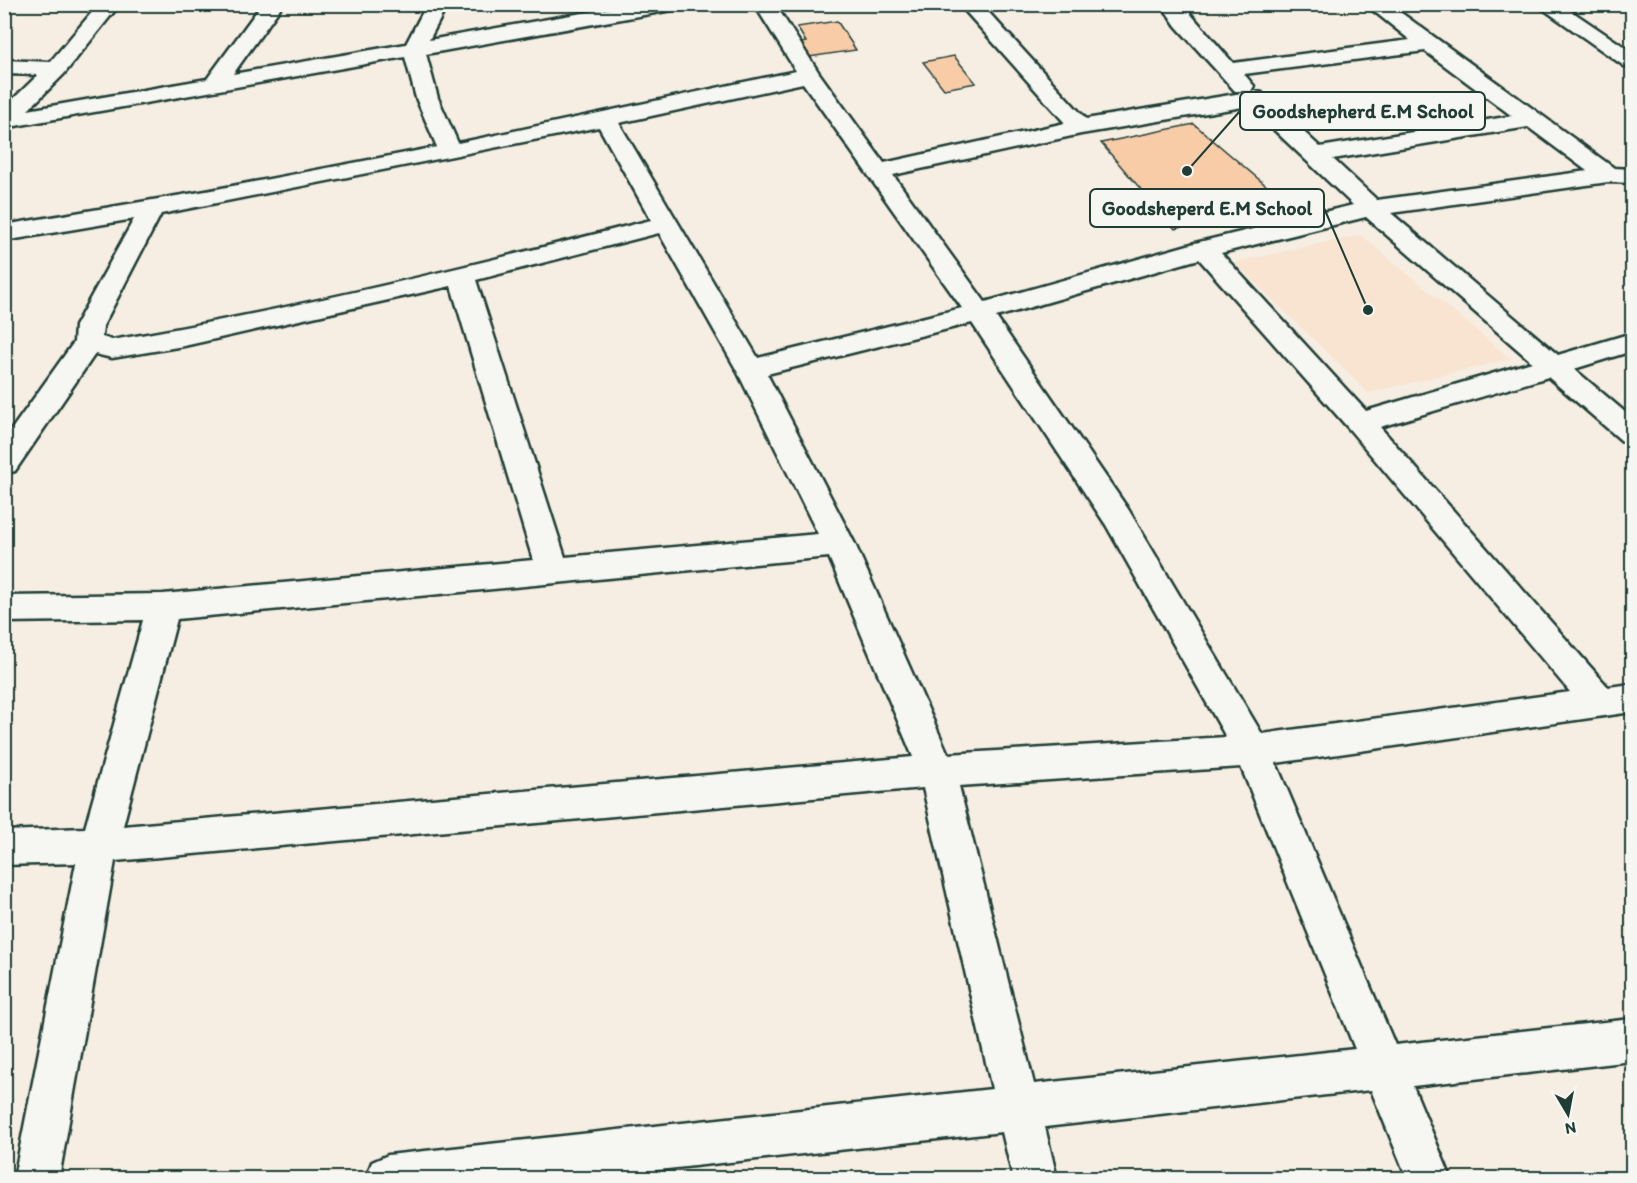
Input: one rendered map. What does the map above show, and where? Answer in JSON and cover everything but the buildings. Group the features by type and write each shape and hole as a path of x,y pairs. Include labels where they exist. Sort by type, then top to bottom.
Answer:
{"street":[{"path":"4,121 56,69 110,4"},
{"path":"215,83 273,4"},
{"path":"438,4 414,49 427,98 450,150"},
{"path":"4,121 672,4"},
{"path":"764,4 809,75 876,172 979,313 1116,517 1253,751 1429,1179"},
{"path":"969,4 1081,127"},
{"path":"1170,4 1254,98 1371,208 1632,434"},
{"path":"1375,4 1534,119 1620,175"},
{"path":"1546,4 1632,61"},
{"path":"1228,70 1428,44"},
{"path":"4,67 56,69"},
{"path":"4,233 151,210 606,120 809,75"},
{"path":"876,172 1081,127 1254,98"},
{"path":"1315,155 1534,119"},
{"path":"606,120 664,224 750,369 839,544 937,771 1035,1179"},
{"path":"750,369 979,313 1204,249 1371,208 1620,175"},
{"path":"4,463 88,343 89,326 151,210"},
{"path":"88,343 112,348 184,337 461,276 664,224"},
{"path":"1204,249 1360,423 1616,700"},
{"path":"461,276 553,571"},
{"path":"1360,423 1632,342"},
{"path":"4,609 163,607 839,544"},
{"path":"36,1179 99,845 163,607"},
{"path":"4,848 99,845 937,771 1253,751 1616,700"},
{"path":"388,1179 1632,1040"}],"shaded area":[{"path":"1361,235 1511,359 1368,393 1234,262"}],"place":[{"name":"Goodshepherd E.M School","path":"1187,171"},
{"name":"Goodsheperd E.M School","path":"1368,310"}]}
